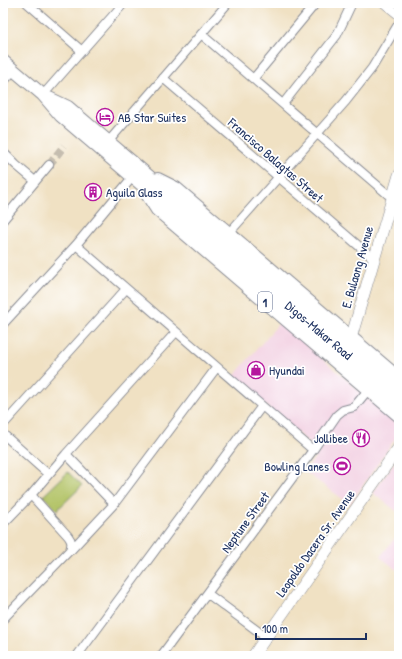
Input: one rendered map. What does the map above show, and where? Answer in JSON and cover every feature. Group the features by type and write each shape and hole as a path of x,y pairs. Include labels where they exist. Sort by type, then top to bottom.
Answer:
{"main road":[{"name":"Digos-Makar Road","path":"3,61 43,95 61,116 138,175 399,390"},
{"name":"Digos-Makar Road","path":"43,95 68,107 108,142 138,175 399,404"},
{"name":"Digos-Makar Road","path":"138,175 176,188 399,378"},
{"name":"Digos-Makar Road","path":"138,175 157,210 399,416"},
{"name":"E. Bulaong Avenue","path":"341,367 399,175"},
{"name":"Leopoldo Dacera Sr. Avenue","path":"253,656 267,638 399,446"}],"street":[{"path":"27,3 82,51"},
{"path":"43,95 124,3"},
{"path":"108,142 228,3"},
{"path":"254,78 316,3"},
{"path":"283,104 337,35 352,3"},
{"path":"384,3 399,16"},
{"path":"229,233 346,101 372,68 399,22"},
{"path":"201,34 392,198"},
{"path":"3,82 14,70"},
{"name":"Francisco Balagtas Street","path":"163,78 374,259"},
{"path":"3,152 35,182"},
{"path":"3,220 49,165"},
{"path":"3,324 138,175"},
{"path":"76,245 313,450"},
{"path":"3,425 126,289"},
{"path":"3,524 31,495 48,474 176,332"},
{"path":"3,619 114,504 217,367"},
{"name":"Neptune Street","path":"161,656 208,594 337,415 343,410 354,407 368,390"},
{"path":"77,656 262,406"},
{"path":"3,434 48,474"},
{"path":"66,454 114,504"},
{"path":"31,495 71,540 72,545 70,550"},
{"path":"208,594 267,638"}],"shaded area":[{"path":"280,322 399,425 399,433 350,504 305,472 319,452 233,377"},
{"path":"399,456 399,513 373,493"},
{"path":"399,533 399,571 380,557"}],"green space":[{"path":"68,472 82,486 57,510 43,496"}],"tunnel":[{"path":"49,165 64,146"}],"place":[{"name":"AB Star Suites","path":"105,117"},
{"name":"Aguila Glass","path":"93,192"},
{"name":"Hyundai","path":"256,370"},
{"name":"Jollibee","path":"361,438"},
{"name":"Bowling Lanes","path":"342,466"}]}
